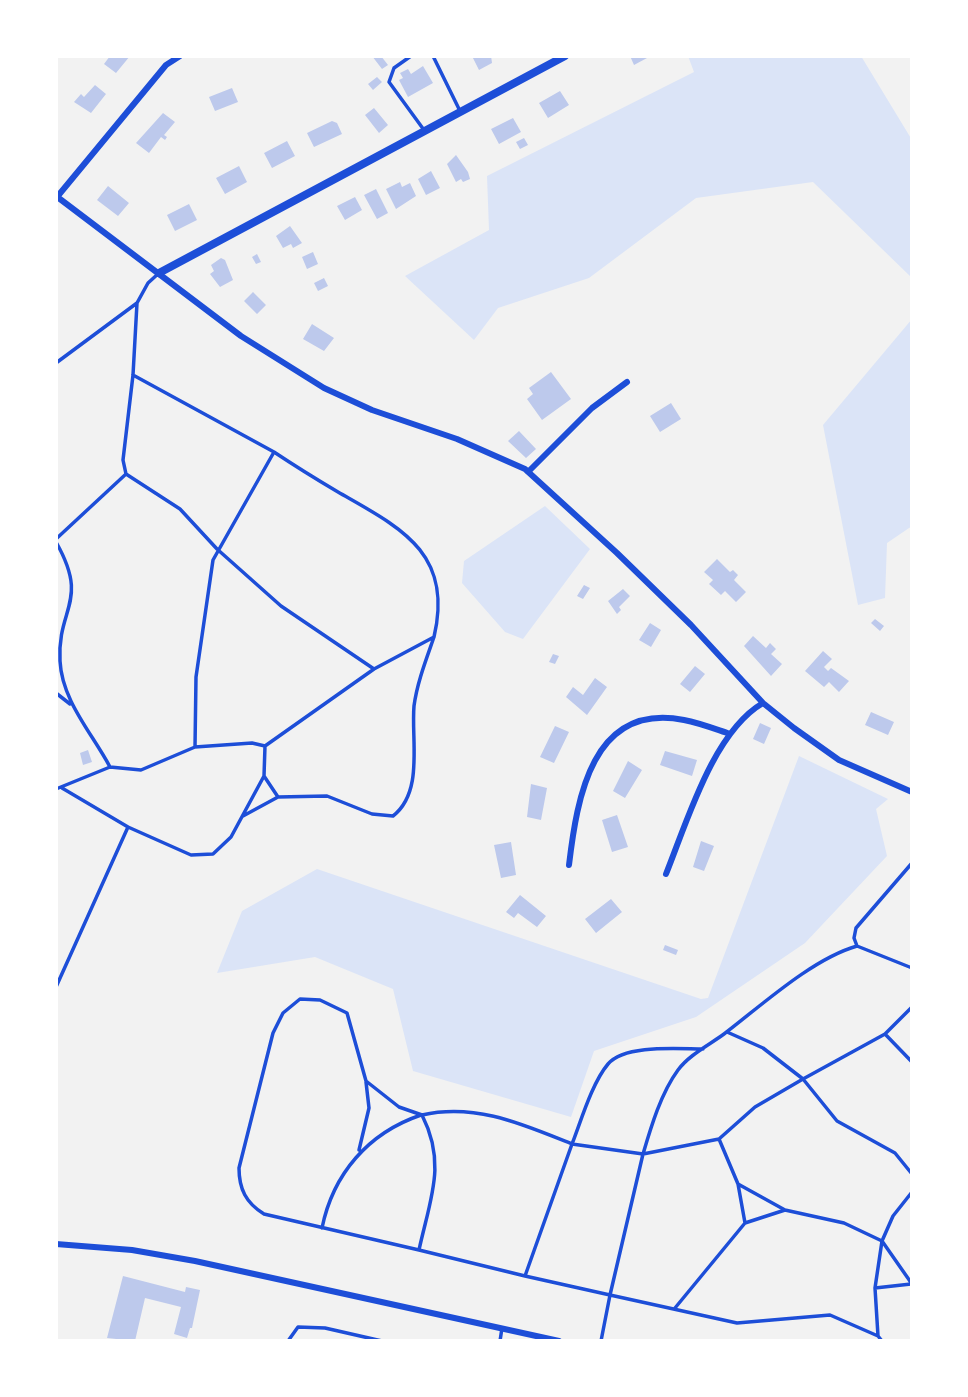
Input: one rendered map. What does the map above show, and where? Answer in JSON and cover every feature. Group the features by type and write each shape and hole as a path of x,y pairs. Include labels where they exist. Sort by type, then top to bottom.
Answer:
{"street":[{"path":"180,56 166,65 57,197 241,336 324,388 372,410 457,439 528,472 691,625 763,703 824,752 912,792"},
{"path":"159,273 565,56"},
{"path":"528,472 592,408 627,382"},
{"path":"666,874 697,797 730,734 743,716 763,703"},
{"path":"569,865 582,787 592,762 609,740 630,726 659,718 685,720 730,734"},
{"path":"56,1244 132,1251 195,1261 502,1328 540,1339 559,1341"}],"lane":[{"path":"411,56 394,68 389,82 424,130"},
{"path":"433,56 460,111"},
{"path":"56,363 137,303 148,283 159,273"},
{"path":"137,303 133,375 123,460 126,474 180,509 217,549 281,606 374,669"},
{"path":"133,375 274,452 393,522 412,540 426,561 435,587 438,606 433,637 414,706 413,781 400,810 384,817 327,796 278,797 242,816"},
{"path":"195,747 196,677 206,589 217,549 274,452"},
{"path":"72,706 60,663 73,589 65,558 56,540 126,474"},
{"path":"56,789 110,767 141,770 195,747 252,743 265,746 374,669 433,637"},
{"path":"56,692 72,706 89,728 110,767"},
{"path":"62,788 128,827 180,852 201,856 222,848 242,816 264,776 265,746"},
{"path":"264,776 278,797"},
{"path":"56,987 128,827"},
{"path":"857,946 854,938 856,928 912,863"},
{"path":"601,1341 643,1154 677,1072 703,1049 841,951 857,946 912,968"},
{"path":"359,1152 369,1108 366,1081 347,1013 330,1003 300,999 283,1013 269,1046 239,1168 239,1185 254,1208 264,1214 737,1323 830,1315 878,1336 882,1341"},
{"path":"322,1228 327,1203 359,1152 385,1131 422,1115 448,1109 479,1112 572,1144 643,1154 719,1139 755,1107 885,1034 912,1007"},
{"path":"727,1032 774,1055 803,1079 837,1121 895,1153 912,1174"},
{"path":"885,1034 912,1062"},
{"path":"525,1276 572,1144 608,1064 631,1053 648,1050 703,1049"},
{"path":"366,1081 400,1107 422,1115 433,1139 437,1167 419,1250"},
{"path":"719,1139 738,1184 745,1223"},
{"path":"738,1184 785,1210 844,1223 882,1241 912,1284 875,1289"},
{"path":"878,1336 875,1289 882,1241 893,1216 912,1192"},
{"path":"674,1308 745,1223 785,1210"},
{"path":"288,1341 298,1327 325,1328 382,1341"},
{"path":"500,1341 502,1328"}],"shaded area":[{"path":"688,56 861,56 912,140 912,278 813,182 696,198 589,278 498,308 474,340 405,276 489,230 487,176 694,72"},
{"path":"912,319 912,526 887,543 885,598 858,605 823,425"},
{"path":"545,506 590,549 523,639 505,632 462,583 464,561"},
{"path":"799,756 888,799 876,809 887,856 805,943 696,1017 594,1051 571,1117 413,1071 393,989 315,957 217,973 242,911 317,869 701,999 708,998"}],"building":[{"path":"110,56 130,56 116,73 104,64"},
{"path":"372,56 381,56 388,65 382,69"},
{"path":"472,56 491,56 492,63 479,70"},
{"path":"630,56 646,56 647,58 634,65"},
{"path":"423,66 433,83 408,97 399,80 403,78 400,73 408,69 411,74"},
{"path":"377,77 382,82 373,90 368,84"},
{"path":"95,85 106,94 91,113 74,102 81,94 84,97"},
{"path":"232,88 238,102 215,111 209,97"},
{"path":"560,91 569,105 548,118 539,103"},
{"path":"374,108 388,125 379,133 365,115"},
{"path":"163,113 175,122 164,135 167,137 165,140 161,137 149,153 136,143"},
{"path":"513,118 521,132 499,144 491,129"},
{"path":"332,121 337,123 342,134 314,147 307,133"},
{"path":"524,138 528,145 520,149 516,142"},
{"path":"287,141 295,156 272,168 264,153"},
{"path":"456,155 470,179 463,182 461,179 456,182 447,164"},
{"path":"239,166 247,182 225,194 216,178"},
{"path":"431,171 440,188 426,195 418,179"},
{"path":"400,182 402,187 410,183 416,196 396,209 386,189"},
{"path":"108,186 129,203 118,216 97,200"},
{"path":"376,189 388,213 377,219 364,195"},
{"path":"355,197 362,210 345,220 337,206"},
{"path":"189,204 197,220 175,231 167,215"},
{"path":"290,226 302,243 293,248 291,244 283,248 276,236"},
{"path":"313,252 318,264 307,269 302,257"},
{"path":"257,254 261,262 256,264 252,257"},
{"path":"221,258 225,260 233,280 220,287 210,274 214,271 211,265"},
{"path":"324,278 328,286 318,291 314,283"},
{"path":"253,292 266,305 257,314 244,301"},
{"path":"312,324 334,338 324,351 303,339"},
{"path":"551,372 571,399 542,420 527,399 533,394 529,388"},
{"path":"671,403 681,419 660,432 650,416"},
{"path":"519,431 536,449 526,458 508,441"},
{"path":"717,559 730,572 733,570 738,575 734,580 746,592 736,602 725,591 721,595 709,584 713,580 704,572"},
{"path":"584,585 590,588 583,599 577,596"},
{"path":"623,589 630,596 619,607 621,610 617,614 608,601"},
{"path":"875,619 884,626 880,631 871,623"},
{"path":"650,623 661,630 651,647 639,640"},
{"path":"753,636 766,648 770,643 776,649 771,654 782,664 771,676 744,646"},
{"path":"823,651 832,659 824,667 828,671 831,668 849,681 839,692 829,682 824,687 805,671"},
{"path":"553,654 559,656 555,664 549,662"},
{"path":"695,666 705,674 690,692 680,684"},
{"path":"595,678 607,687 587,715 566,697 573,687 583,695"},
{"path":"871,712 894,722 888,735 865,725"},
{"path":"760,723 771,728 764,744 753,739"},
{"path":"555,726 569,732 554,763 540,757"},
{"path":"88,750 92,762 83,765 80,753"},
{"path":"665,751 697,760 692,776 660,765"},
{"path":"628,761 642,770 625,798 613,791"},
{"path":"531,784 547,788 541,820 527,817"},
{"path":"617,815 628,847 612,852 602,820"},
{"path":"701,841 714,846 704,871 693,867"},
{"path":"511,842 516,875 501,878 494,845"},
{"path":"520,895 546,916 537,927 518,913 514,918 506,912"},
{"path":"611,899 622,912 596,933 585,919"},
{"path":"665,945 678,950 676,955 663,950"},
{"path":"123,1276 185,1292 186,1287 200,1290 192,1328 187,1338 174,1334 181,1307 145,1298 135,1341 107,1338"}]}
